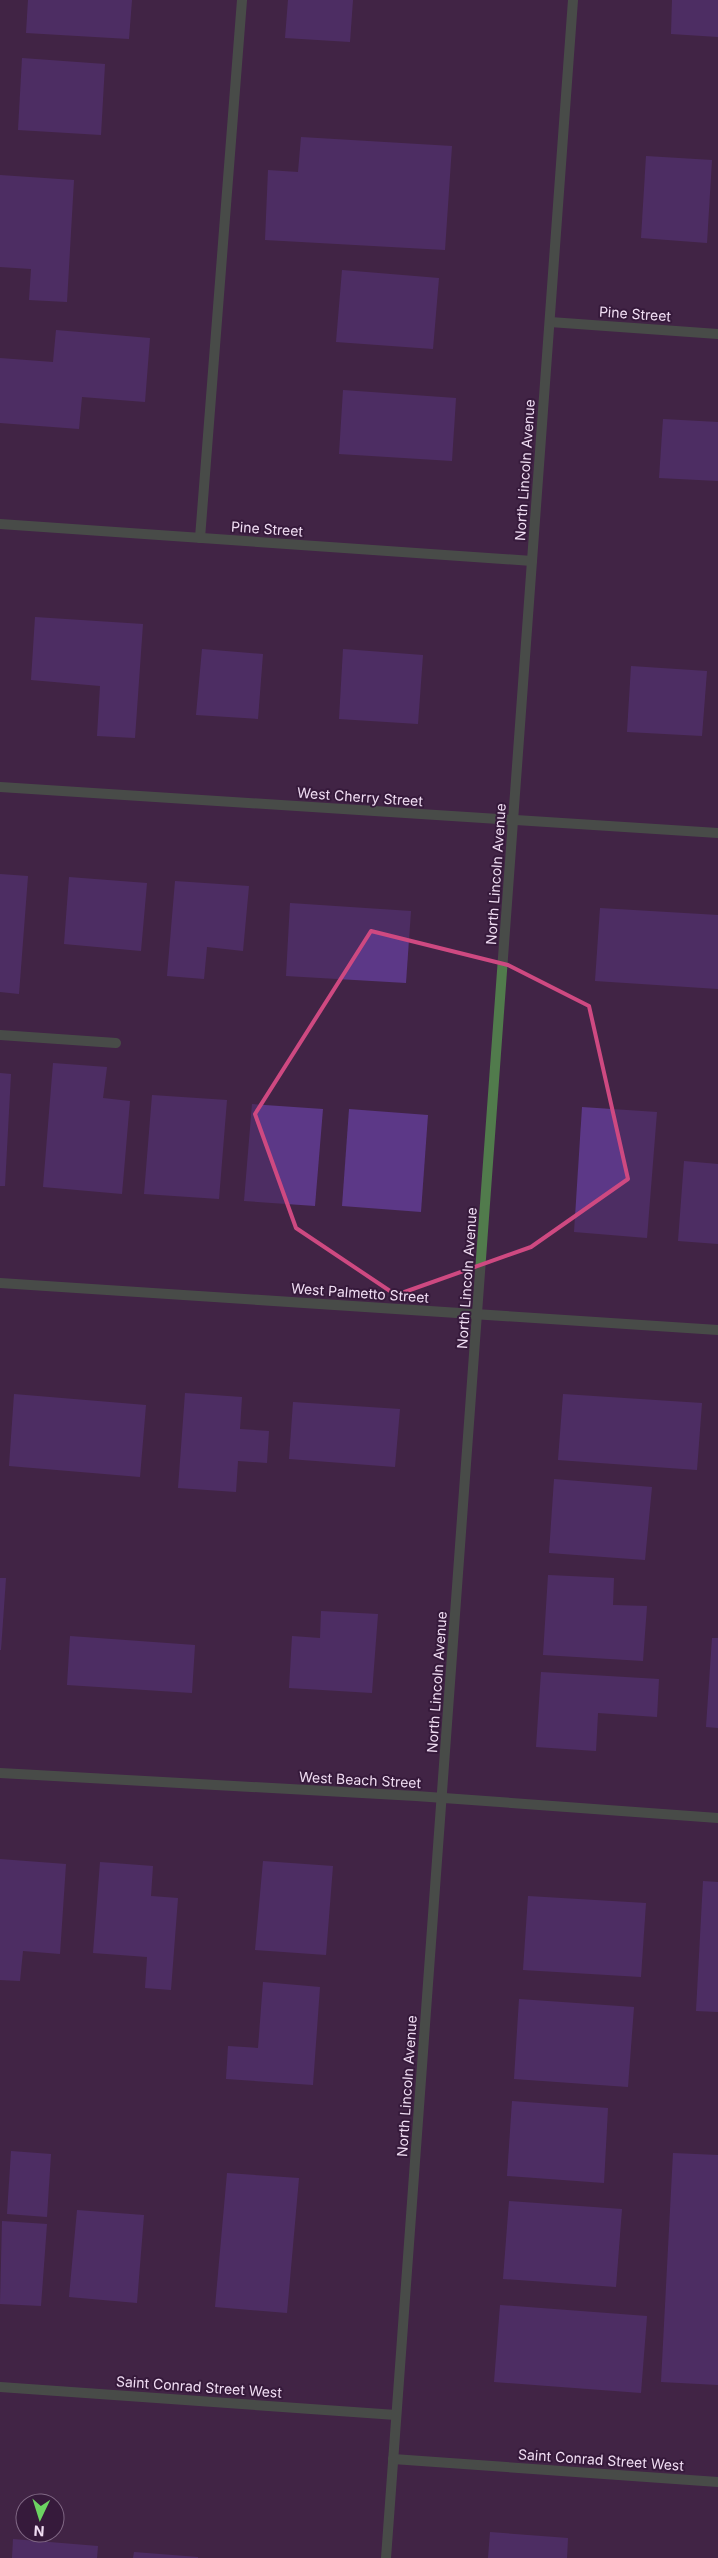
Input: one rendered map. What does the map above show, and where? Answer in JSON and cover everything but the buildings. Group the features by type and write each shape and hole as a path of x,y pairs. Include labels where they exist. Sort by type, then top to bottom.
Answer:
{"street":[{"path":"200,538 242,0"},
{"name":"North Lincoln Avenue","path":"386,2558 573,0"},
{"name":"Pine Street","path":"550,322 718,334"},
{"name":"Pine Street","path":"0,524 532,561"},
{"name":"West Cherry Street","path":"0,787 718,833"},
{"path":"0,1035 116,1043"},
{"name":"West Palmetto Street","path":"0,1283 718,1330"},
{"name":"West Beach Street","path":"0,1773 442,1798 718,1818"},
{"name":"Saint Conrad Street West","path":"0,2386 396,2415"},
{"name":"Saint Conrad Street West","path":"393,2460 718,2482"}],"highlighted area":[{"path":"371,931 508,965 589,1006 628,1179 531,1247 396,1295 296,1228 255,1114"}]}
